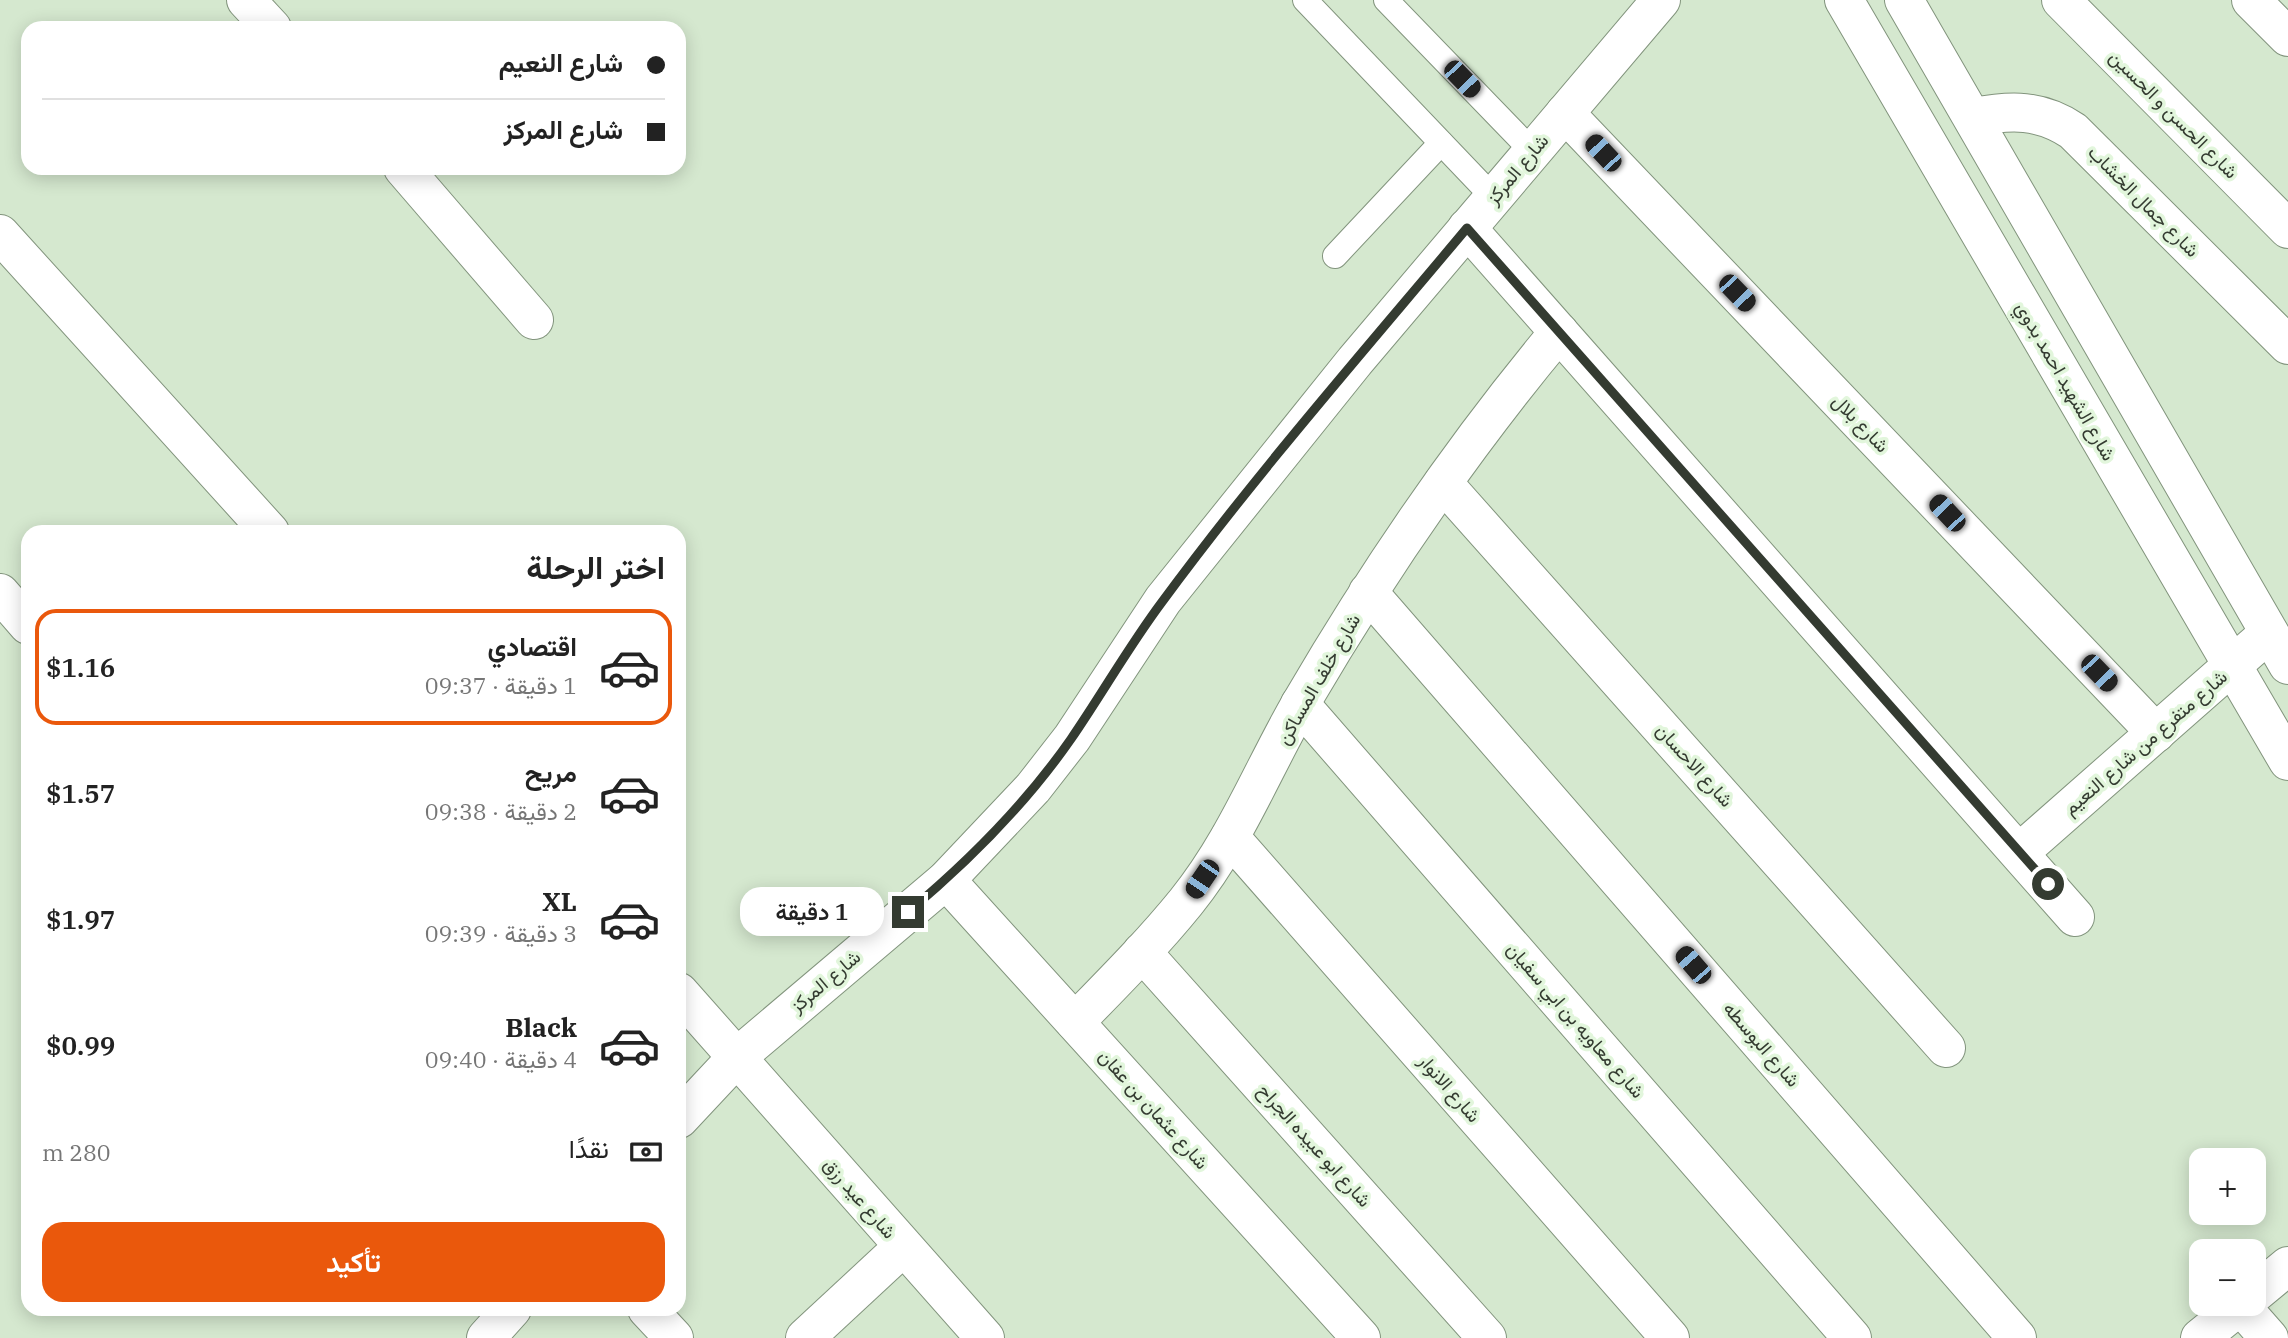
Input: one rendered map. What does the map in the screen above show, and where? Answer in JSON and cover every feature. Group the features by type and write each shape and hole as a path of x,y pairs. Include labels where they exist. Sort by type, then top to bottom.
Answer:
{"street":[{"path":"246,0 266,21"},
{"name":"شارع المركز","path":"686,1111 737,1056 946,880 991,836 1072,738 1163,600 1354,361 1661,0"},
{"name":"شارع الشهيد احمد بدوي","path":"1844,0 2288,761"},
{"path":"1903,0 1974,117 2288,665"},
{"name":"شارع الحسن و الحسين","path":"2061,0 2288,229"},
{"path":"2251,0 2288,37"},
{"name":"شارع جمال الخشاب","path":"1974,117 2023,111 2056,120 2073,131 2288,345"},
{"name":"شارع بلال","path":"1565,113 2156,733"},
{"path":"409,175 534,320"},
{"path":"1467,228 2075,917"},
{"path":"0,234 264,525"},
{"name":"شارع خلف المساكن","path":"1075,1022 1187,900 1230,837 1300,704 1368,592 1492,412 1559,332"},
{"name":"شارع الاحسان","path":"1443,483 1946,1048"},
{"name":"شارع البوسطه","path":"1368,592 2017,1338"},
{"path":"0,593 21,617"},
{"name":"شارع متفرع من شارع النعيم","path":"2020,852 2269,633"},
{"name":"شارع معاويه بن ابي سفيان","path":"1300,704 1852,1338"},
{"name":"شارع الانوار","path":"1230,837 1670,1338"},
{"name":"شارع عثمان بن عفان","path":"946,880 1361,1338"},
{"name":"شارع ابو عبيده الجراح","path":"1142,952 1487,1338"},
{"name":"شارع عيد رزق","path":"686,1000 985,1338"},
{"path":"805,1338 903,1247"},
{"path":"2266,1284 2288,1266"},
{"path":"486,1338 506,1316"},
{"path":"654,1316 674,1338"},
{"path":"2200,1338 2227,1316"},
{"path":"2255,1316 2269,1338"}],"lane":[{"path":"1305,0 1493,197"},
{"path":"1386,0 1533,152"},
{"path":"1335,256 1441,143"}],"route":[{"path":"908,912 991,836 1033,788 1072,738 1100,691 1163,600 1354,361 1467,228 2048,884"}]}
